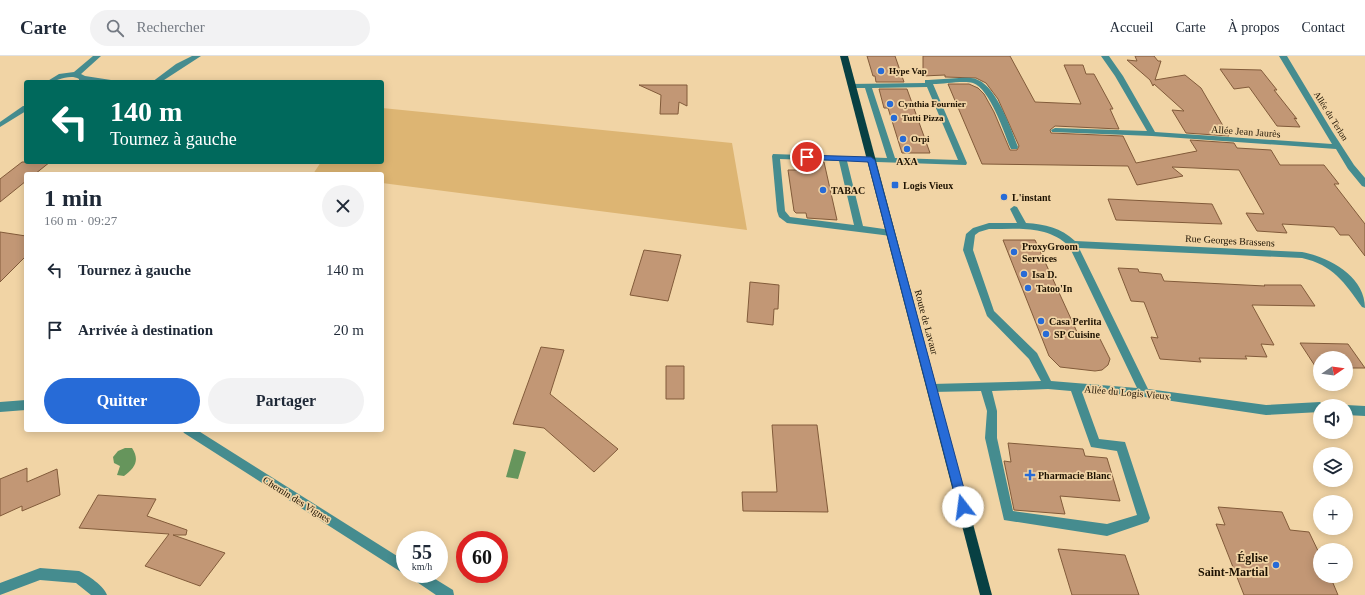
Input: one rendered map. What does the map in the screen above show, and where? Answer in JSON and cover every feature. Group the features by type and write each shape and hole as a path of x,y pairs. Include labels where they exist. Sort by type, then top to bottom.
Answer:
{"main road":[{"name":"Route de Lavaur","path":"844,56 986,595"}],"street":[{"path":"54,80 62,76 75,74 97,56"},
{"path":"159,80 197,56"},
{"path":"1105,56 1119,76 1152,134"},
{"name":"Allée du Terlon","path":"1283,56 1338,147 1365,184"},
{"path":"75,74 83,80"},
{"path":"891,233 790,222 782,215 776,156 963,163 928,82 976,81 984,86 1014,147"},
{"path":"852,86 930,85"},
{"path":"868,86 892,161"},
{"path":"0,125 24,109"},
{"name":"Allée Jean Jaurès","path":"1055,130 1152,134 1338,147"},
{"path":"842,158 859,229"},
{"path":"1014,209 1024,227"},
{"path":"1048,385 1033,356 990,313 968,250 971,234 982,228 989,226 1024,227 1058,232 1068,238 1073,244 1144,393"},
{"name":"Rue Georges Brassens","path":"1073,244 1302,254 1312,256 1322,259 1335,267 1346,277 1365,304"},
{"name":"Allée du Logis Vieux","path":"932,388 1048,385 1144,393 1266,410 1313,407"},
{"path":"984,386 992,411 991,438 1008,516 1107,530 1144,518 1121,446 1095,444 1075,388"},
{"path":"0,407 24,405"},
{"path":"1353,410 1365,411"},
{"name":"Chemin des Vignes","path":"191,432 396,562"},
{"path":"0,589 40,574 79,577 101,595"},
{"path":"429,583 448,595"}],"shaded area":[{"path":"384,108 732,143 747,230 384,183 384,172 314,172 320,164 384,164"},
{"path":"125,448 132,448 136,456 135,464 124,476 117,475 120,466 114,463 113,457 118,451"},
{"path":"514,449 526,452 518,479 506,477"}],"building":[{"path":"867,56 895,56 904,82 876,82"},
{"path":"923,56 1010,56 1035,102 1081,104 1064,65 1083,65 1086,74 1094,74 1113,109 1110,109 1119,129 1055,126 1050,130 1051,133 1123,136 1136,163 1197,151 1190,140 1234,143 1237,148 1271,150 1280,165 1324,165 1339,184 1334,184 1365,224 1365,256 1349,235 1340,235 1334,227 1282,224 1287,233 1257,231 1246,213 1264,214 1239,170 1172,167 1183,176 1137,185 1128,166 982,164 948,84 969,84 978,88 984,94 994,112 1010,150 1017,150 1019,146 998,99 986,83 976,78 945,77 945,75 923,76"},
{"path":"1135,56 1154,56 1158,61 1161,61 1155,80 1185,75 1201,88 1229,136 1186,133 1172,110 1184,111 1154,84 1153,86 1150,80 1127,60 1137,61"},
{"path":"1220,69 1261,70 1277,90 1274,90 1297,119 1294,118 1300,127 1277,126 1249,87 1234,89"},
{"path":"639,85 687,85 687,106 679,102 678,114 660,114 661,95"},
{"path":"879,89 907,89 930,153 902,153 888,108 884,108"},
{"path":"797,161 824,162 837,220 807,218 806,213 796,213 794,211 788,170 799,170"},
{"path":"22,162 24,162 24,164 48,164 38,172 24,172 24,183 0,202 0,179"},
{"path":"1108,199 1212,204 1222,224 1116,220"},
{"path":"0,232 24,236 24,258 0,282"},
{"path":"1003,240 1035,240 1077,332 1097,333 1110,359 1108,365 1102,370 1095,371 1060,367 1049,356"},
{"path":"644,250 681,255 668,301 630,295"},
{"path":"1118,268 1138,269 1139,272 1161,274 1164,281 1265,286 1264,285 1301,285 1315,306 1252,305 1274,345 1261,344 1267,357 1245,356 1247,359 1199,358 1201,362 1160,359 1151,337 1158,338 1144,302 1131,301"},
{"path":"750,282 779,285 778,309 774,309 773,325 747,322"},
{"path":"1300,343 1348,344 1353,351 1313,351 1313,363"},
{"path":"541,347 564,350 550,394 618,449 594,472 544,428 513,424"},
{"path":"1353,351 1365,368 1353,368"},
{"path":"666,366 684,366 684,399 666,399"},
{"path":"772,425 817,425 828,512 743,511 742,492 777,492"},
{"path":"1008,443 1083,449 1085,456 1107,458 1120,501 1060,496 1065,514 1014,510 1004,461 1011,462"},
{"path":"27,468 27,482 57,469 60,495 22,511 22,506 0,516 0,479"},
{"path":"98,495 156,499 147,516 187,530 186,535 173,535 225,553 200,586 145,566 169,534 79,528"},
{"name":"Église Saint-Martial","path":"1218,507 1282,512 1290,530 1309,532 1314,543 1313,543 1313,583 1333,583 1338,595 1244,595 1216,524 1225,525"},
{"path":"1058,549 1125,555 1139,595 1072,595"}],"place":[{"name":"Hype Vap","path":"881,71"},
{"name":"Cynthia Fournier","path":"890,104"},
{"name":"Tutti Pizza","path":"894,118"},
{"name":"Orpi","path":"903,139"},
{"name":"AXA","path":"907,149"},
{"name":"Logis Vieux","path":"895,185"},
{"name":"TABAC","path":"823,190"},
{"name":"L'instant","path":"1004,197"},
{"name":"ProxyGroom Services","path":"1014,252"},
{"name":"Isa D.","path":"1024,274"},
{"name":"Tatoo'In","path":"1028,288"},
{"name":"Casa Perlita","path":"1041,321"},
{"name":"SP Cuisine","path":"1046,334"},
{"name":"Pharmacie Blanc","path":"1030,475"},
{"name":"Église Saint-Martial","path":"1276,565"}],"route":[{"path":"807,157 871,160 963,507"}]}
